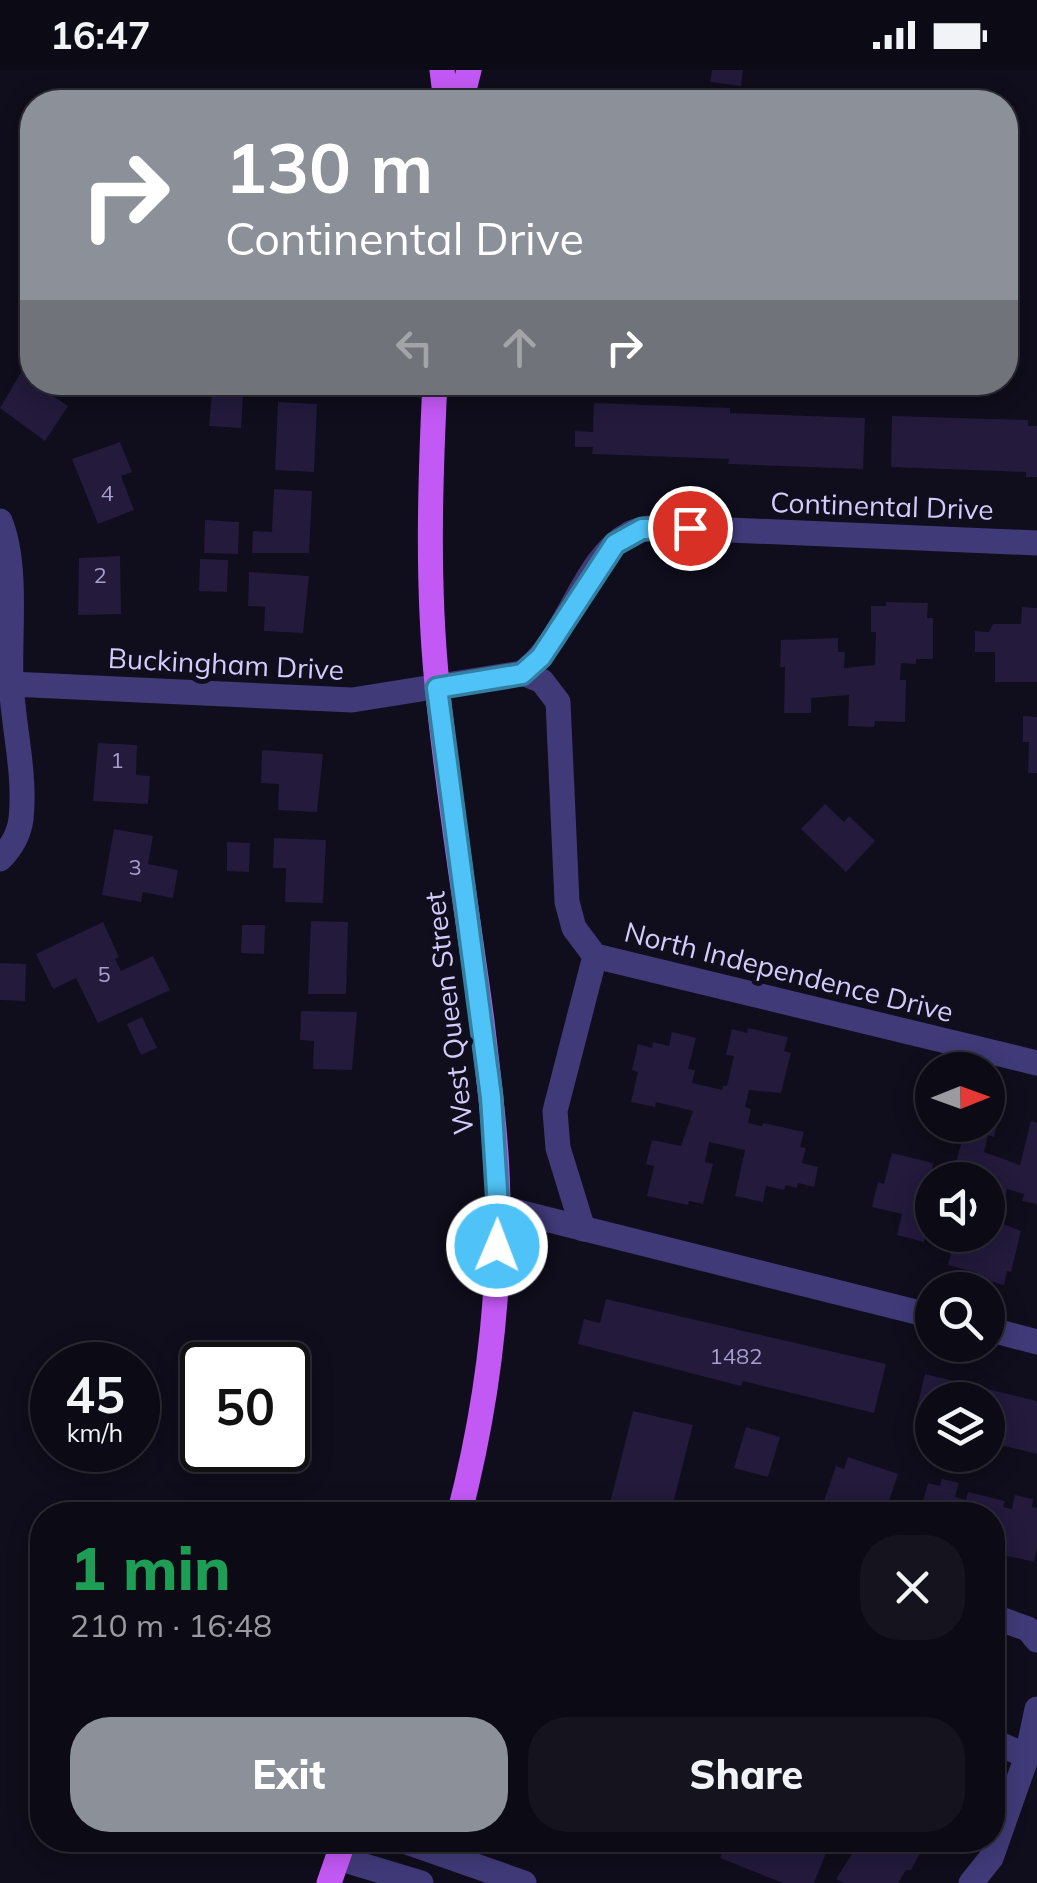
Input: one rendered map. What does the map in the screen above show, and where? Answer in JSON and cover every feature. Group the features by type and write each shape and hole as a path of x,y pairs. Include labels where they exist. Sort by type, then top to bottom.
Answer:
{"main road":[{"name":"West Queen Street","path":"435,395 430,516 437,688 488,1068 498,1207 490,1359 462,1502"},
{"path":"329,1883 340,1852"}],"street":[{"path":"0,521 8,559 20,822 15,839 0,859"},
{"name":"Continental Drive","path":"522,674 541,657 604,556 627,534 642,529 660,526 1037,543"},
{"path":"437,688 522,674"},
{"name":"North Independence Drive","path":"522,674 542,682 558,702 567,902 574,928 595,956 1037,1063"},
{"name":"Buckingham Drive","path":"12,684 352,700 437,688"},
{"path":"582,1228 558,1148 555,1111 595,956"},
{"path":"498,1207 915,1312"},
{"path":"1005,1334 1037,1342"},
{"path":"1005,1621 1028,1629 1037,1640"},
{"path":"1005,1817 1037,1709"},
{"path":"1005,1747 1026,1756"},
{"path":"348,1852 421,1883"},
{"path":"435,1852 524,1883"},
{"path":"971,1883 993,1852"}],"building":[{"path":"712,70 743,70 741,86 710,82"},
{"path":"20,374 20,395 52,395 68,406 45,441 0,408"},
{"path":"212,395 243,395 241,428 209,426"},
{"path":"278,402 317,404 314,472 275,470"},
{"path":"594,403 865,418 863,469 592,454 593,447 575,447 575,431 593,432"},
{"path":"892,416 1028,420 1028,426 1037,426 1037,477 1026,477 1026,472 891,467"},
{"path":"120,442 132,472 121,476 134,510 98,524 72,459"},
{"path":"274,489 312,491 309,553 252,553 253,531 272,532"},
{"path":"205,520 239,522 238,554 204,553"},
{"path":"120,556 121,614 78,615 79,558"},
{"path":"200,559 228,560 227,592 199,591"},
{"path":"249,572 309,576 303,633 264,631 265,607 248,606"},
{"path":"886,602 928,603 927,618 933,618 933,659 901,663 900,680 906,680 905,722 875,721 874,727 848,726 849,695 811,698 811,713 784,713 781,640 838,638 838,652 845,652 844,668 875,665 876,632 871,632 871,606 886,606"},
{"path":"1022,607 1037,608 1037,682 995,682 995,652 975,652 975,631 989,632 993,624 1021,624"},
{"path":"1023,716 1037,717 1037,773 1028,773 1029,742 1023,742"},
{"path":"98,743 137,745 136,775 150,776 148,804 93,801"},
{"path":"262,750 323,754 317,812 278,810 279,784 261,783"},
{"path":"825,804 844,822 849,816 875,841 846,872 801,829"},
{"path":"114,829 153,836 148,864 178,870 173,898 143,892 141,902 102,895"},
{"path":"274,838 326,840 323,903 285,902 286,868 273,868"},
{"path":"227,842 250,843 249,872 227,871"},
{"path":"311,921 348,922 346,994 308,994"},
{"path":"103,922 121,971 153,956 170,990 98,1023 76,978 53,989 36,954"},
{"path":"242,925 265,925 264,954 241,953"},
{"path":"0,963 26,964 25,1001 0,1000"},
{"path":"301,1011 357,1012 352,1070 313,1069 314,1041 300,1040"},
{"path":"142,1017 157,1048 141,1055 127,1024"},
{"path":"748,1028 788,1037 784,1051 791,1053 781,1093 749,1090 745,1107 751,1109 748,1123 804,1132 800,1147 806,1148 802,1163 818,1167 814,1187 798,1183 797,1188 786,1185 784,1190 766,1186 763,1202 735,1196 745,1150 709,1142 705,1162 713,1164 703,1204 689,1201 688,1205 647,1196 654,1166 646,1164 652,1140 681,1146 693,1111 656,1102 655,1107 631,1102 638,1072 632,1070 638,1044 652,1048 653,1042 669,1046 672,1032 696,1038 688,1069 695,1070 692,1083 722,1090 727,1086 734,1056 726,1055 732,1029 747,1033"},
{"path":"1031,1121 1037,1123 1037,1204 1022,1201 1024,1194 1007,1189 1005,1197 1005,1162 956,1162 961,1142 986,1142 984,1152 1020,1165"},
{"path":"892,1153 929,1162 915,1162 915,1240 897,1235 902,1214 872,1207 878,1182 884,1184"},
{"path":"1005,1225 1021,1231 1011,1272 1007,1271 1005,1280 1005,1272 974,1272 948,1265 951,1252 1005,1252"},
{"path":"606,1299 886,1364 874,1413 743,1381 741,1386 578,1344 584,1319 600,1323"},
{"path":"925,1374 958,1382 923,1382"},
{"path":"1005,1393 1037,1401 1037,1454 1005,1446"},
{"path":"633,1411 693,1425 673,1502 610,1502"},
{"path":"746,1427 780,1437 768,1477 734,1468"},
{"path":"848,1457 898,1474 889,1502 824,1502 836,1466 844,1469"},
{"path":"942,1479 959,1483 955,1497 966,1500 968,1492 1005,1501 923,1502 928,1483 940,1486"},
{"path":"1015,1495 1033,1499 1032,1507 1037,1508 1034,1562 1005,1555 1005,1507 1012,1509"},
{"path":"722,1852 826,1852 814,1883 783,1883 720,1858"},
{"path":"853,1852 921,1852 898,1883 844,1883 836,1879"}],"route":[{"path":"497,1246 491,1097 437,688 522,674 541,657 615,544 642,529 690,528"}]}
